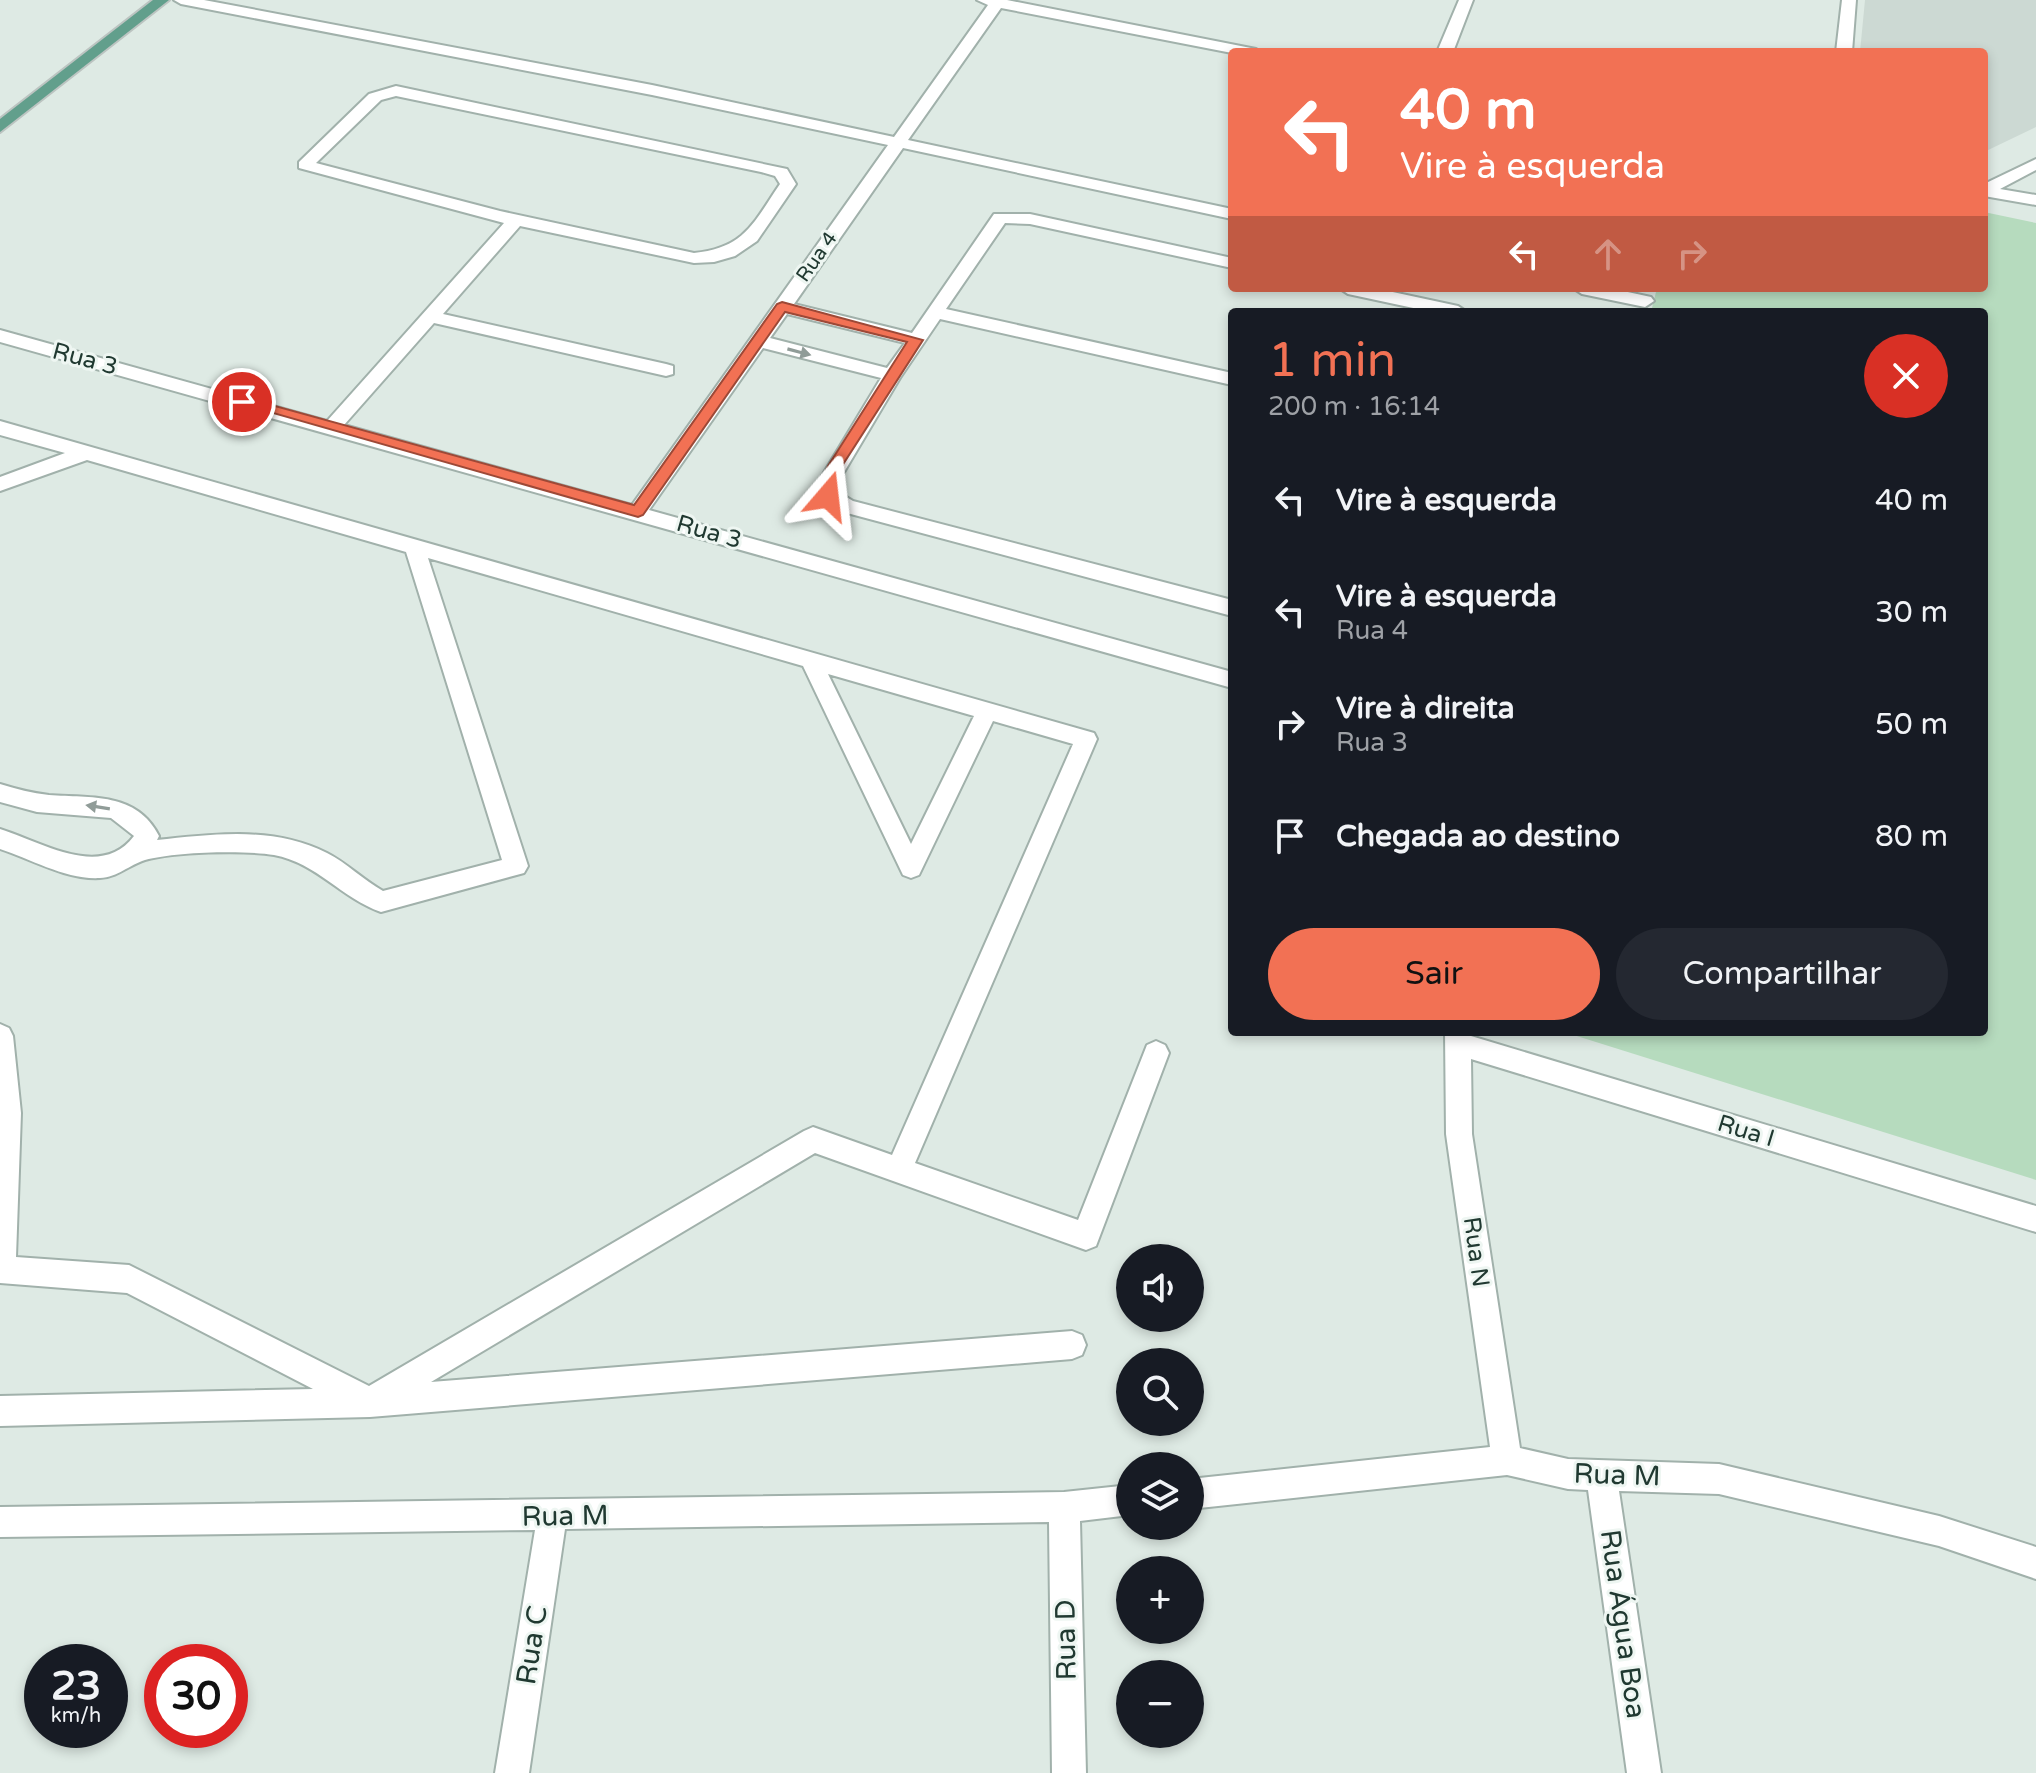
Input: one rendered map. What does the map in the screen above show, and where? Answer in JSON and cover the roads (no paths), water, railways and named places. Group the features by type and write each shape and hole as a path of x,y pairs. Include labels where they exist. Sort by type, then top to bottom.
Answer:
{"main road":[{"path":"0,127 162,0"}],"street":[{"path":"181,0 652,90 1228,213"},
{"path":"1447,48 1466,0"},
{"path":"1844,48 1849,0"},
{"path":"991,1 1231,48"},
{"name":"Rua 4","path":"638,511 898,142 991,1"},
{"path":"396,91 764,168 781,173 788,184 741,250 723,257 694,258 516,220 305,165 375,97 396,91"},
{"path":"1988,188 2036,164"},
{"path":"1988,191 2036,200"},
{"path":"1228,262 1030,219 1000,218 892,375 827,484 828,496 847,506 1228,607"},
{"path":"332,427 516,220"},
{"path":"1366,292 1440,308"},
{"path":"1603,292 1645,300"},
{"path":"782,307 916,340"},
{"path":"934,312 1228,378"},
{"path":"432,317 666,370"},
{"name":"Rua 3","path":"0,336 638,511 1228,679"},
{"path":"757,341 892,375"},
{"path":"0,428 1086,739 898,1171"},
{"path":"0,484 86,453"},
{"path":"0,839 89,871 110,868 140,851 269,842 314,857 336,870 355,890 381,902 516,866 414,545"},
{"path":"812,662 911,868 987,711"},
{"path":"0,793 36,803 109,808 130,816 141,824 147,836 140,851"},
{"path":"0,1036 4,1115 0,1270 129,1279 370,1402"},
{"name":"Rua I","path":"1457,1038 2036,1219"},
{"name":"Rua N","path":"1457,1038 1459,1134 1507,1460"},
{"path":"370,1402 813,1140 1086,1236 1156,1053"},
{"path":"0,1411 370,1402 1072,1345"},
{"name":"Rua M","path":"1204,1492 1507,1460 1568,1474 1719,1479 1939,1531 2036,1563"},
{"name":"Rua Água Boa","path":"1601,1474 1644,1773"},
{"name":"Rua M","path":"0,1522 552,1517 1064,1507 1116,1501"},
{"name":"Rua D","path":"1064,1507 1069,1773"},
{"name":"Rua C","path":"512,1773 552,1517"}]}
